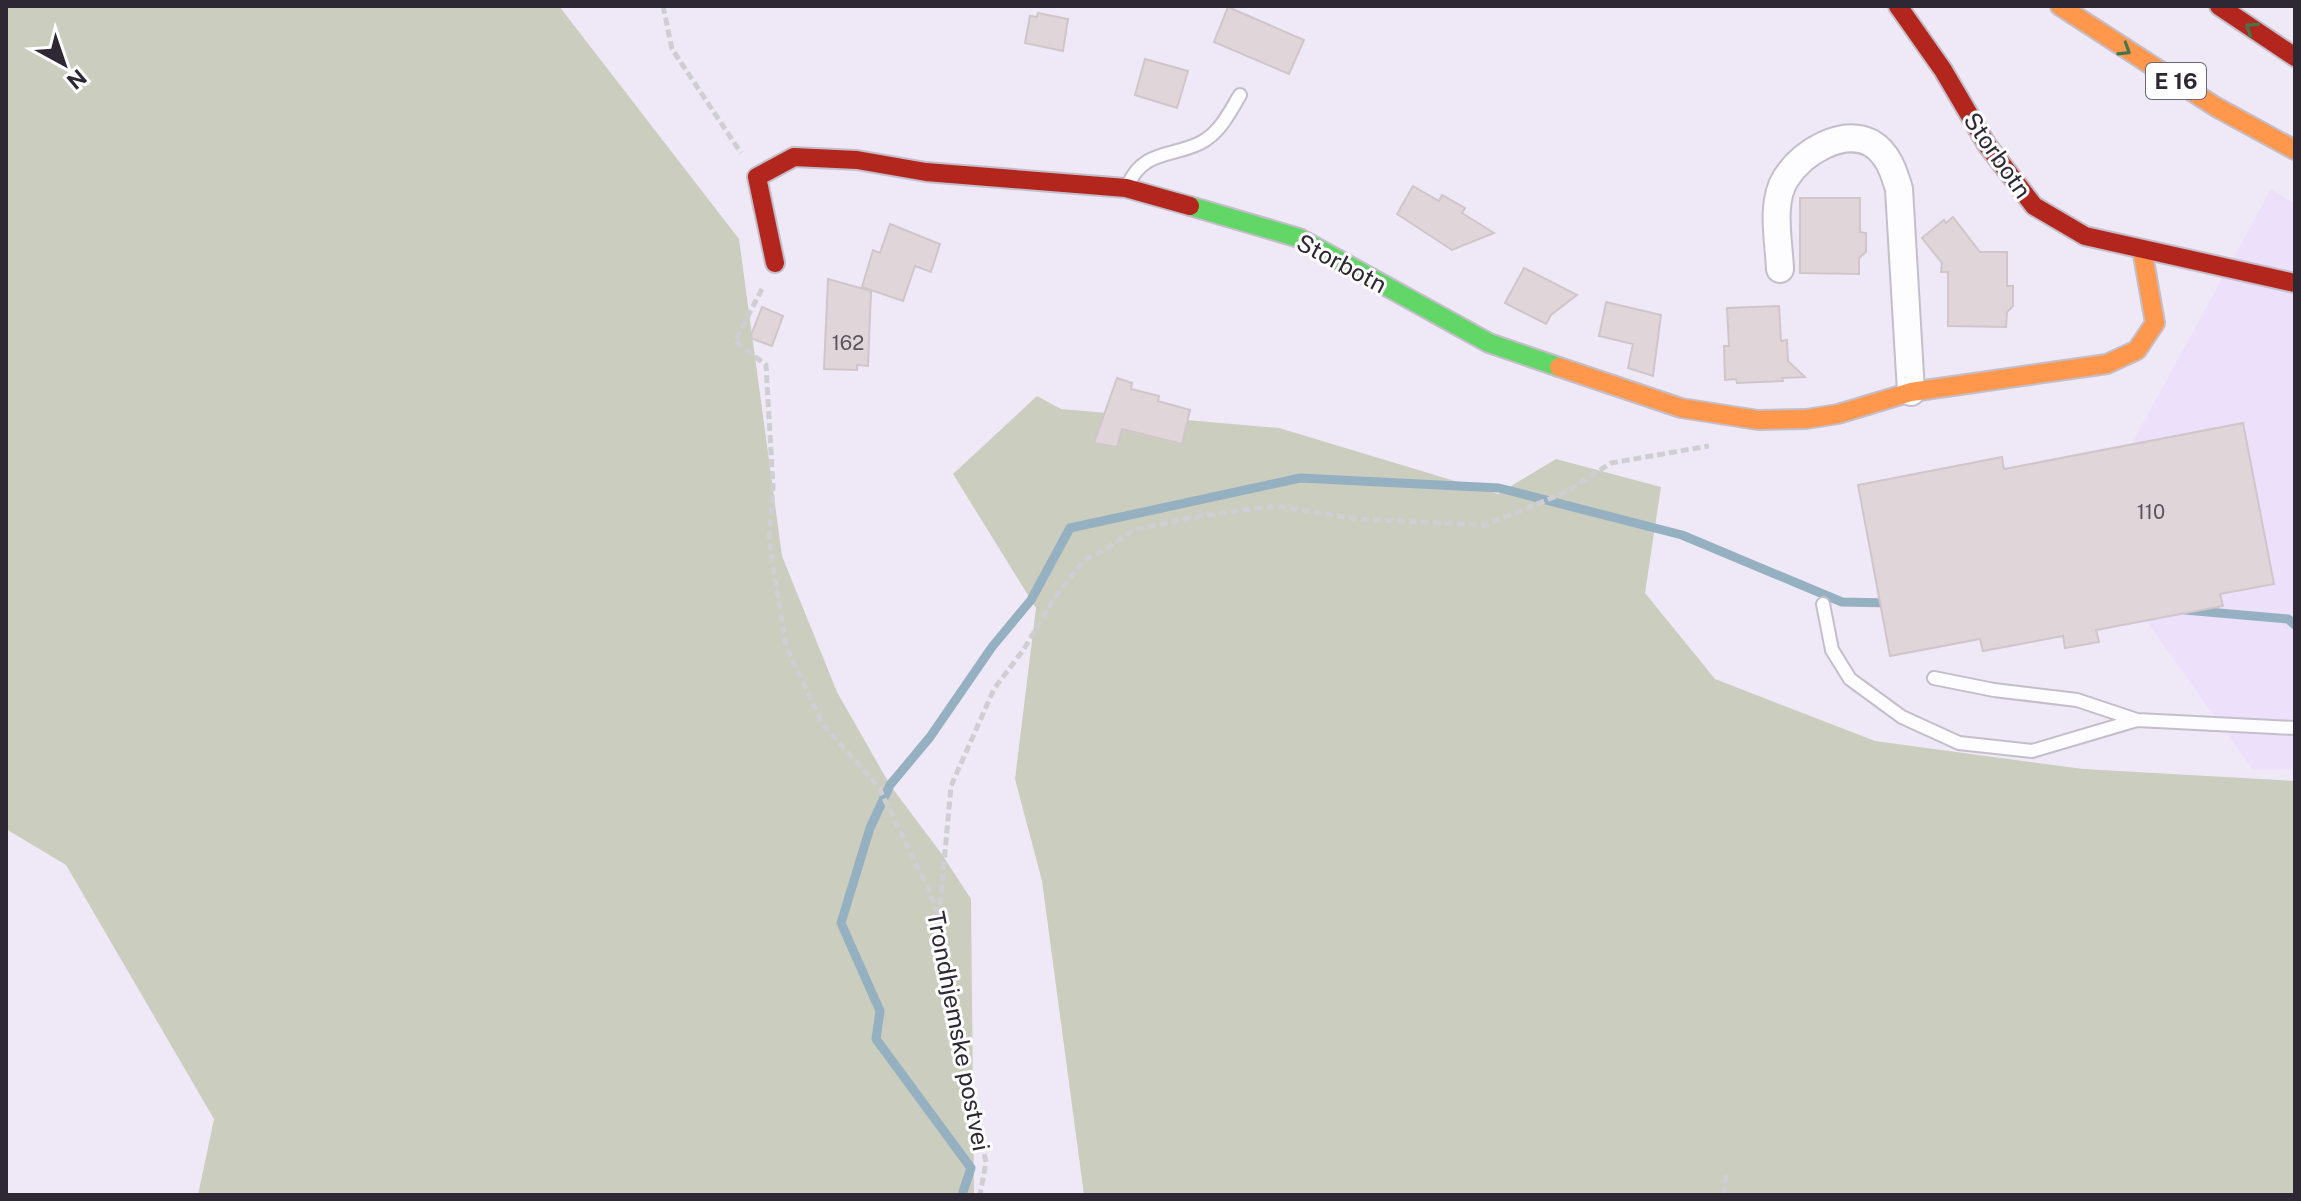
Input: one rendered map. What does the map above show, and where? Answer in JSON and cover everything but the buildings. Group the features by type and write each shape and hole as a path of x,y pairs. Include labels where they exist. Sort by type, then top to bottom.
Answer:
{"main road":[{"name":"Storbotn","path":"1898,6 1943,70 1987,145 2034,206 2085,236 2295,283"},
{"name":"E 16","path":"2060,6 2216,107 2295,150"},
{"path":"2219,6 2295,57"},
{"name":"Storbotn","path":"757,177 794,157 857,160 926,172 1126,188 1299,238 1489,343 1599,383 1681,408 1758,420 1806,419 1838,414 1911,392 2107,364 2137,350 2155,323 2142,249"},
{"path":"757,177 775,263"}],"street":[{"path":"1780,269 1778,202 1785,179 1812,150 1844,139 1870,143 1890,162 1899,189 1911,392"}],"lane":[{"path":"1126,188 1133,173 1146,161 1200,143 1219,129 1240,95"},
{"path":"1823,604 1832,650 1850,679 1902,717 1959,743 2032,751 2137,720"},
{"path":"1934,678 1994,690 2077,700 2137,720 2295,728"}],"path":[{"path":"663,6 672,49 757,177"},
{"name":"Trondhjemske postvei","path":"775,263 735,341 766,365 773,486 769,540 786,646 823,725 878,786 939,917 961,1052 986,1162 980,1195"},
{"path":"939,917 951,786 994,689 1024,649 1053,600 1084,560 1133,530 1205,515 1277,506 1357,519 1486,525 1566,492 1611,463 1719,445"},
{"path":"1724,1195 1726,1174"}],"shaded area":[{"path":"6,6 559,6 739,239 782,556 837,692 890,785 971,899 974,1195 198,1195 214,1119 66,865 6,829"},
{"path":"2271,189 2295,204 2295,769 2253,770 2083,533"},
{"path":"1037,396 1061,409 1279,428 1498,494 1556,459 1661,487 1645,593 1715,679 1875,741 2083,769 2295,781 2295,1195 1084,1195 1042,881 1015,779 1036,608 953,474"}],"waterway":[{"path":"962,1195 971,1168 876,1039 880,1011 841,923 870,828 890,785 930,737 992,647 1031,600 1070,528 1300,478 1499,488 1682,535 1842,602 1890,603"},
{"path":"2185,610 2288,619 2295,625"}],"traffic: fast":[{"path":"1190,206 1299,238 1489,343 1559,367"}],"traffic: slow":[{"path":"2060,6 2216,107 2295,150"},
{"path":"1559,367 1681,408 1758,420 1806,419 1838,414 1911,392 2107,364 2137,350 2155,323 2142,249"}],"traffic: jam":[{"path":"1898,6 1943,70 1987,145 2034,206 2085,236 2295,283"},
{"path":"2219,6 2295,57"},
{"path":"775,263 757,177 794,157 857,160 926,172 1126,188 1190,206"}]}
